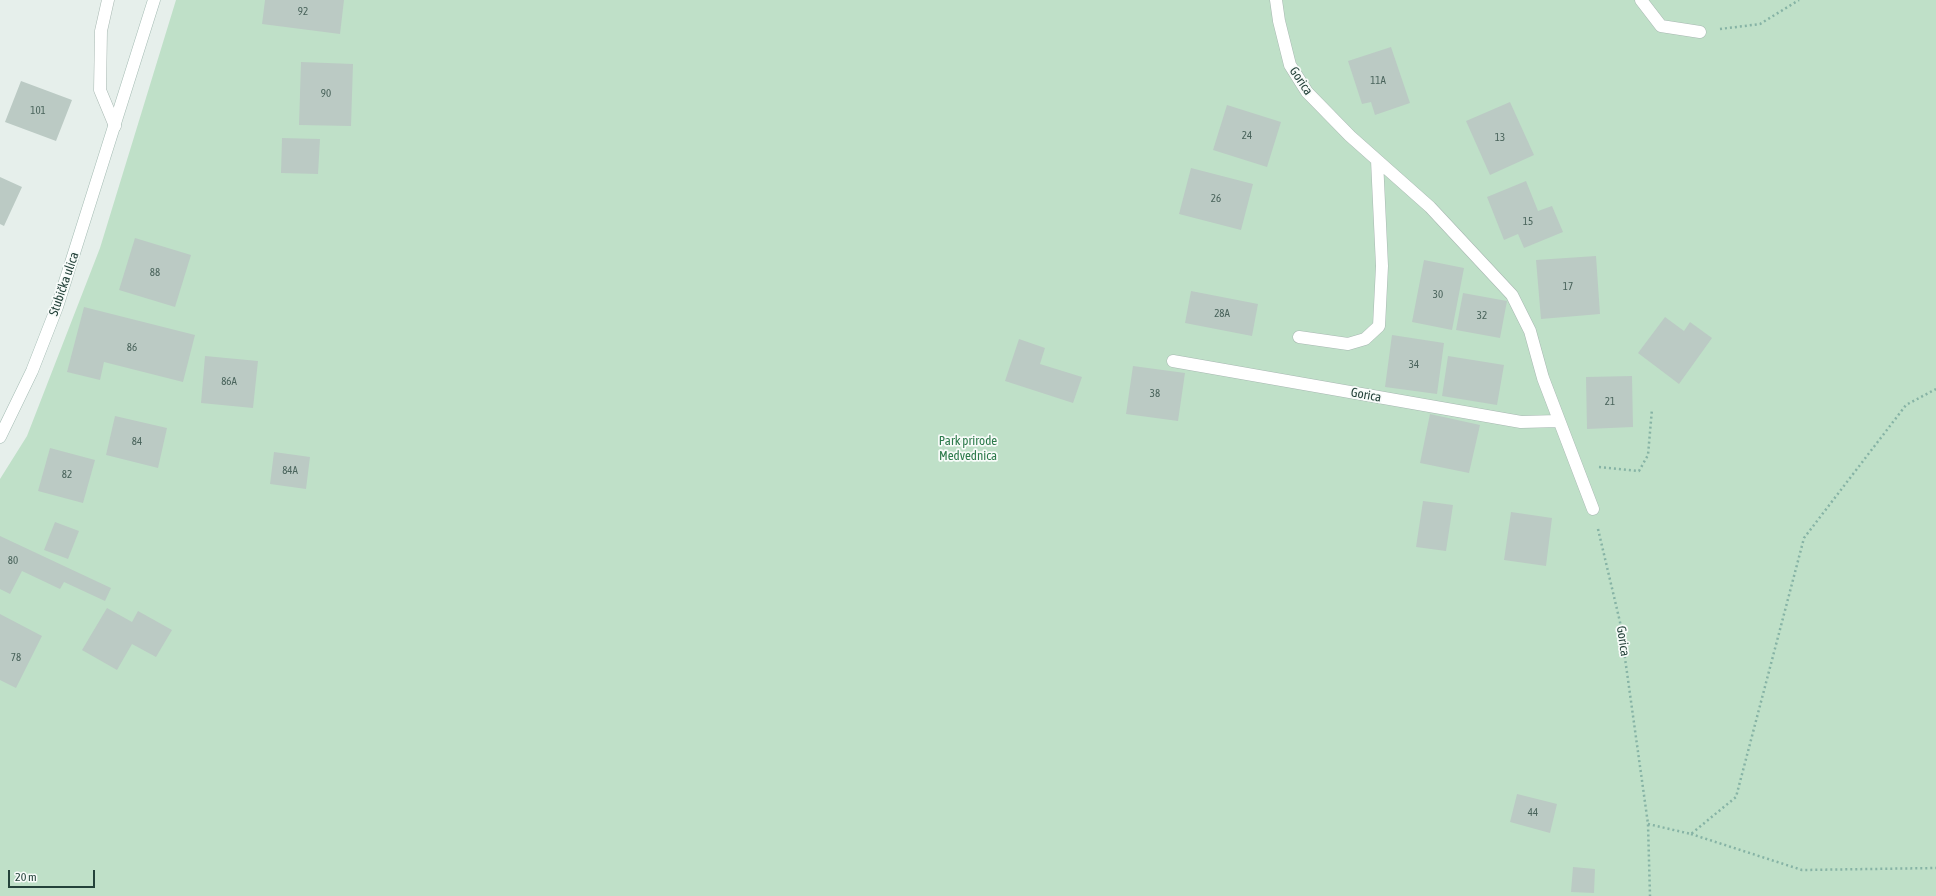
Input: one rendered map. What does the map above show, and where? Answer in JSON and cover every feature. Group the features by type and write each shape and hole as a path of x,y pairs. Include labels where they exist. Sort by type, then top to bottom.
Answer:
{"street":[{"path":"108,0 101,31 100,90 116,126"},
{"name":"Stubička ulica","path":"0,437 32,371 57,307 116,126 154,0"},
{"name":"Gorica","path":"1276,0 1279,21 1290,65 1307,92 1350,136 1430,207 1512,295 1530,331 1543,378 1558,421 1593,509"},
{"path":"1641,0 1661,26 1700,32"},
{"path":"1299,337 1348,344 1365,339 1380,326 1382,266 1377,160"},
{"name":"Gorica","path":"1173,361 1521,422 1558,421"}],"path":[{"path":"1700,32 1760,24 1799,0"},
{"path":"1691,834 1736,797 1804,538 1906,405 1936,389"},
{"path":"1575,464 1639,471 1648,455 1652,409"},
{"name":"Gorica","path":"1593,509 1620,622 1648,824 1650,896"},
{"path":"1648,824 1691,834 1802,870 1936,868"}],"green space":[{"name":"Park prirode Medvednica","path":"176,0 1936,0 1936,896 0,896 0,479 27,436 100,248"}],"building":[{"path":"265,0 344,0 340,34 262,24"},
{"path":"1391,47 1410,103 1375,115 1371,102 1362,104 1348,61"},
{"path":"301,62 353,64 351,126 299,125"},
{"path":"21,81 72,100 56,141 5,122"},
{"path":"1510,102 1534,155 1490,175 1466,121"},
{"path":"1227,105 1281,122 1267,167 1213,150"},
{"path":"282,138 320,139 318,174 281,173"},
{"path":"1191,168 1253,184 1241,230 1179,214"},
{"path":"0,177 22,187 4,226 0,224"},
{"path":"1526,181 1538,211 1552,206 1563,232 1524,248 1518,234 1504,240 1487,197"},
{"path":"135,238 191,255 175,307 119,290"},
{"path":"1596,256 1600,314 1541,319 1536,260"},
{"path":"1424,260 1464,268 1452,330 1412,322"},
{"path":"1191,291 1258,304 1252,336 1185,323"},
{"path":"1463,293 1507,301 1500,338 1456,330"},
{"path":"84,307 195,335 183,382 104,362 100,380 67,372"},
{"path":"1665,317 1684,331 1690,322 1712,338 1679,384 1638,353"},
{"path":"1392,335 1444,343 1437,394 1385,387"},
{"path":"1019,339 1045,348 1040,364 1082,377 1073,403 1005,381"},
{"path":"205,356 258,361 253,408 201,403"},
{"path":"1448,356 1504,365 1497,405 1442,396"},
{"path":"1133,366 1185,373 1178,421 1126,414"},
{"path":"1632,376 1633,427 1587,429 1586,377"},
{"path":"1430,414 1480,425 1469,473 1420,463"},
{"path":"115,416 167,428 158,468 106,455"},
{"path":"50,448 95,460 83,503 38,491"},
{"path":"274,452 310,457 306,489 270,484"},
{"path":"1423,501 1453,505 1446,551 1416,547"},
{"path":"1511,512 1552,518 1546,566 1504,560"},
{"path":"55,522 79,531 68,559 44,550"},
{"path":"0,536 111,588 105,601 64,582 60,589 22,571 10,594 0,589"},
{"path":"107,608 132,622 138,611 172,630 156,657 132,644 117,670 82,650"},
{"path":"0,614 42,636 16,688 0,680"},
{"path":"1517,794 1557,804 1550,833 1510,822"},
{"path":"1573,867 1595,869 1594,893 1571,892"}]}
